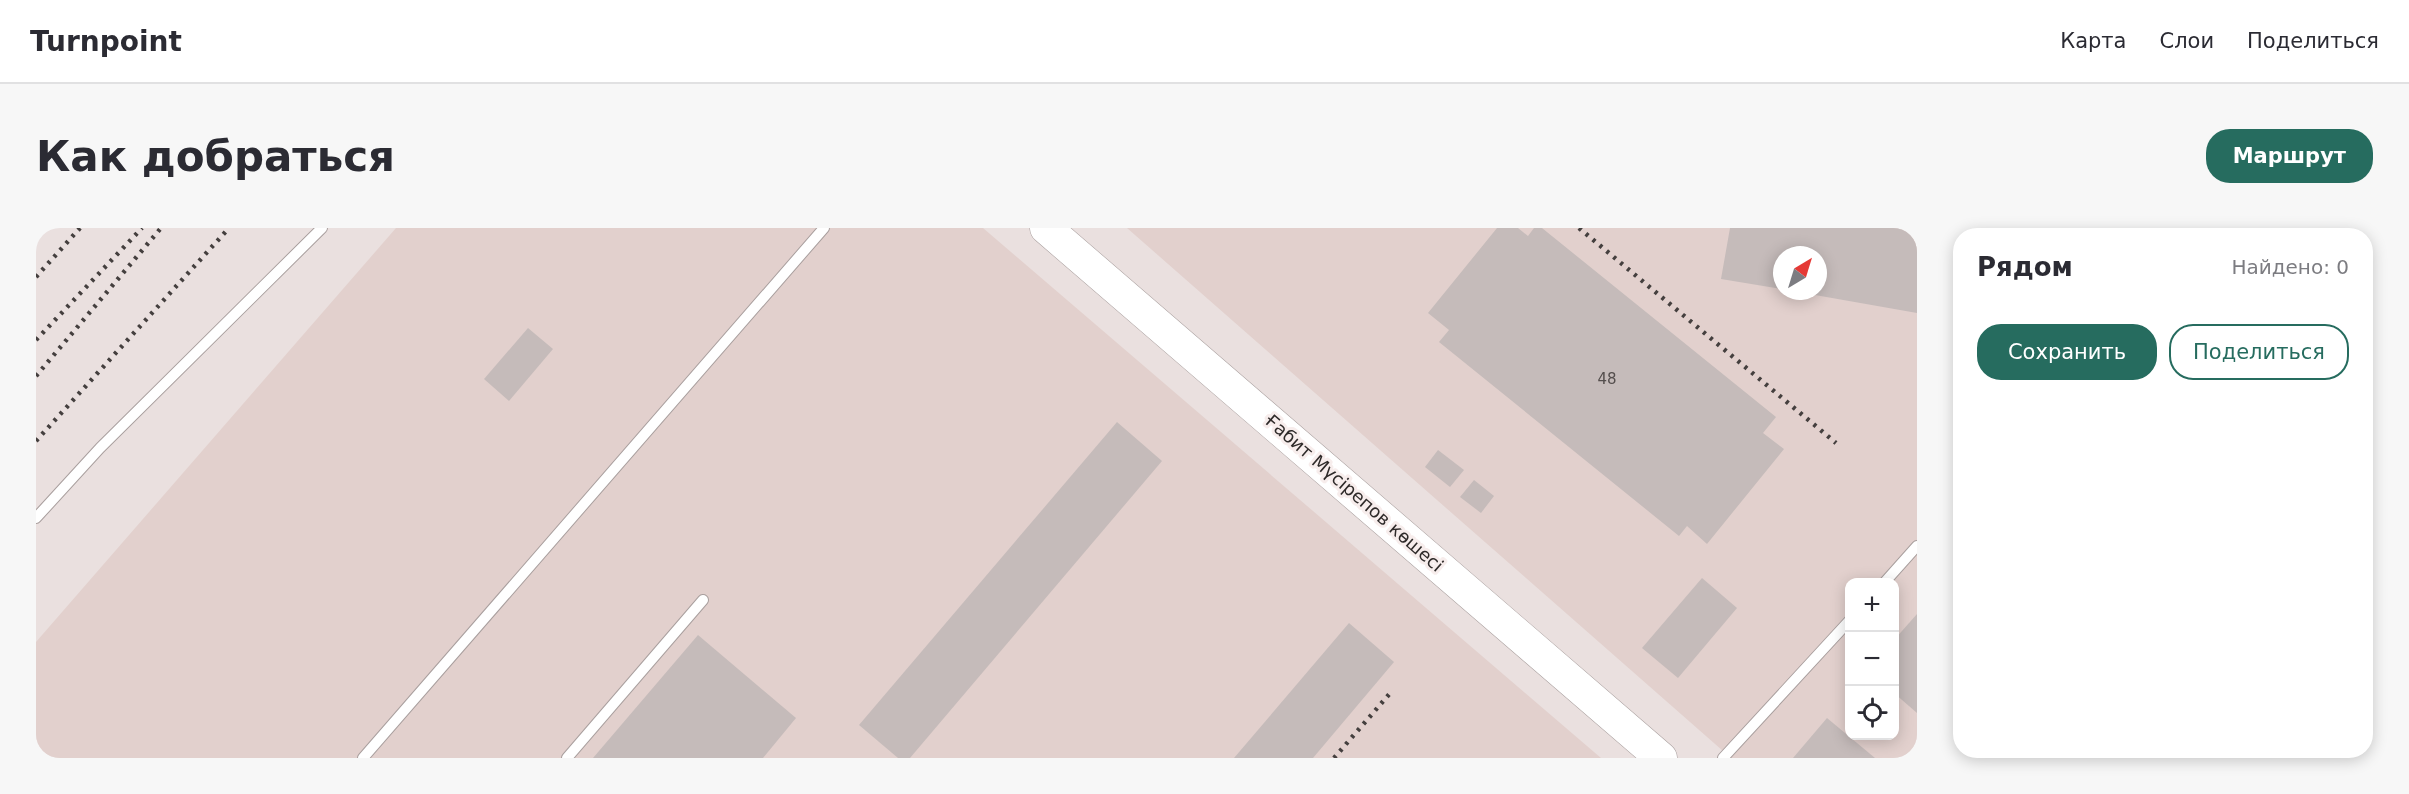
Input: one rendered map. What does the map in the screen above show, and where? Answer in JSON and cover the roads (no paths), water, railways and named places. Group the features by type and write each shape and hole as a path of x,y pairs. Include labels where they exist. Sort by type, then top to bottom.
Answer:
{"main road":[{"name":"Ғабит Мүсірепов көшесі","path":"1046,228 1661,758"}],"lane":[{"path":"36,518 100,448 322,228"},
{"path":"363,758 824,228"},
{"path":"1888,578 1917,546"},
{"path":"567,758 703,600"},
{"path":"1723,758 1845,625"}],"railway":[{"path":"36,277 80,228"},
{"path":"36,340 142,228"},
{"path":"36,376 161,228"},
{"path":"36,441 229,228"},
{"path":"1579,228 1836,443"},
{"path":"1334,758 1392,691"}]}
